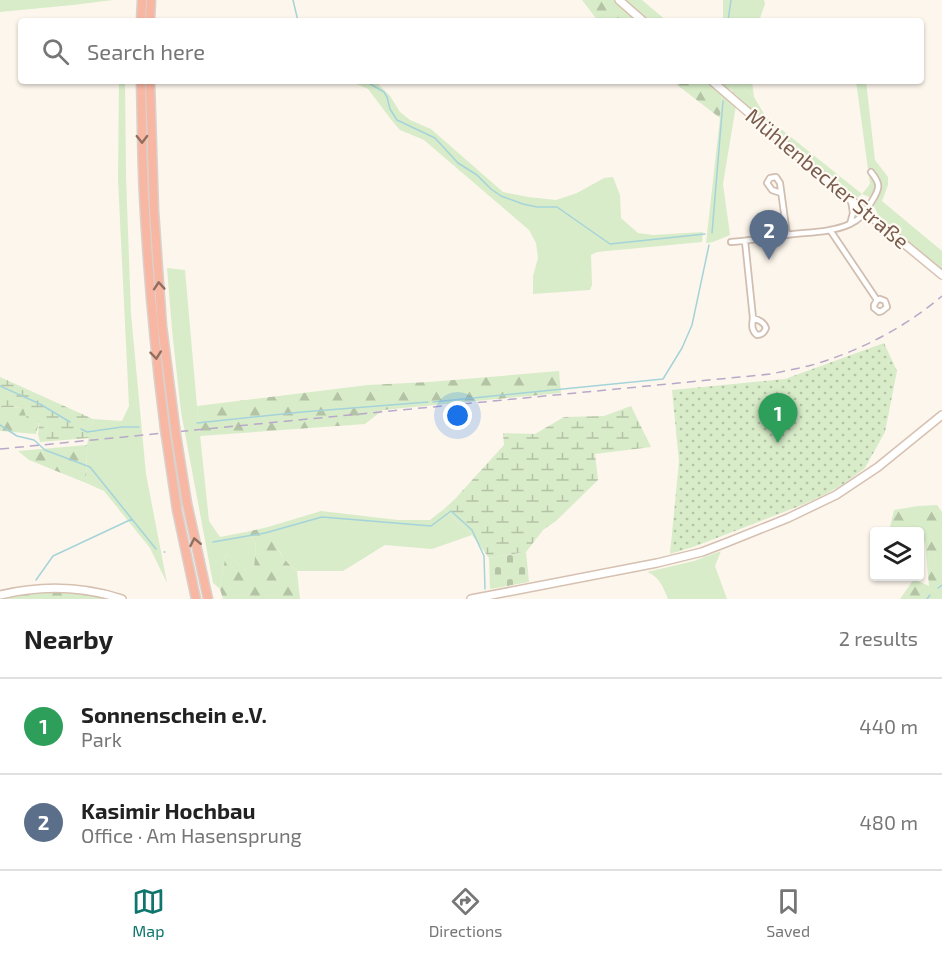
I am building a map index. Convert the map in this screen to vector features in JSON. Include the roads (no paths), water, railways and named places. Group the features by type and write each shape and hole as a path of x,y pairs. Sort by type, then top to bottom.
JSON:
{"highway":[{"path":"141,18 142,0"},
{"path":"150,18 151,0"},
{"path":"141,84 143,193 156,353 170,432 208,599"},
{"path":"150,84 154,211 170,432 177,510 196,599"}],"main road":[{"path":"619,0 640,18"},
{"name":"Mühlenbecker Straße","path":"716,84 942,275"},
{"path":"471,599 657,562 702,552 728,542 836,495 878,466 942,415"},
{"path":"0,595 37,588 64,588 123,599"}],"street":[{"path":"731,242 830,230 850,224 866,212 877,192 879,185 871,172"},
{"path":"781,193 787,235"},
{"path":"850,224 853,213 851,200"},
{"path":"830,230 877,300"},
{"path":"745,241 753,318"}],"waterway":[{"path":"293,0 297,18"},
{"path":"728,18 731,0"},
{"path":"370,84 384,92 397,120 435,138 458,163 477,175 501,196 537,207 557,207 610,244 705,234"},
{"path":"712,233 723,101"},
{"path":"433,402 663,379 682,348 692,325 709,245"},
{"path":"0,386 40,404 70,422"},
{"path":"197,423 428,402"},
{"path":"0,425 17,436 34,440 45,450 90,467 156,549"},
{"path":"81,429 87,432 139,427"},
{"path":"213,542 265,533 322,517 431,526 451,511 472,530 484,556 485,589"},
{"path":"36,580 53,556 132,519"},
{"path":"938,588 942,585"},
{"path":"927,599 930,595"}],"railway":[{"path":"0,449 771,374 819,363 856,349 901,326 942,296"}],"place":[{"name":"Kasimir Hochbau","path":"769,260"},
{"name":"Sonnenschein e.V.","path":"778,443"}]}
